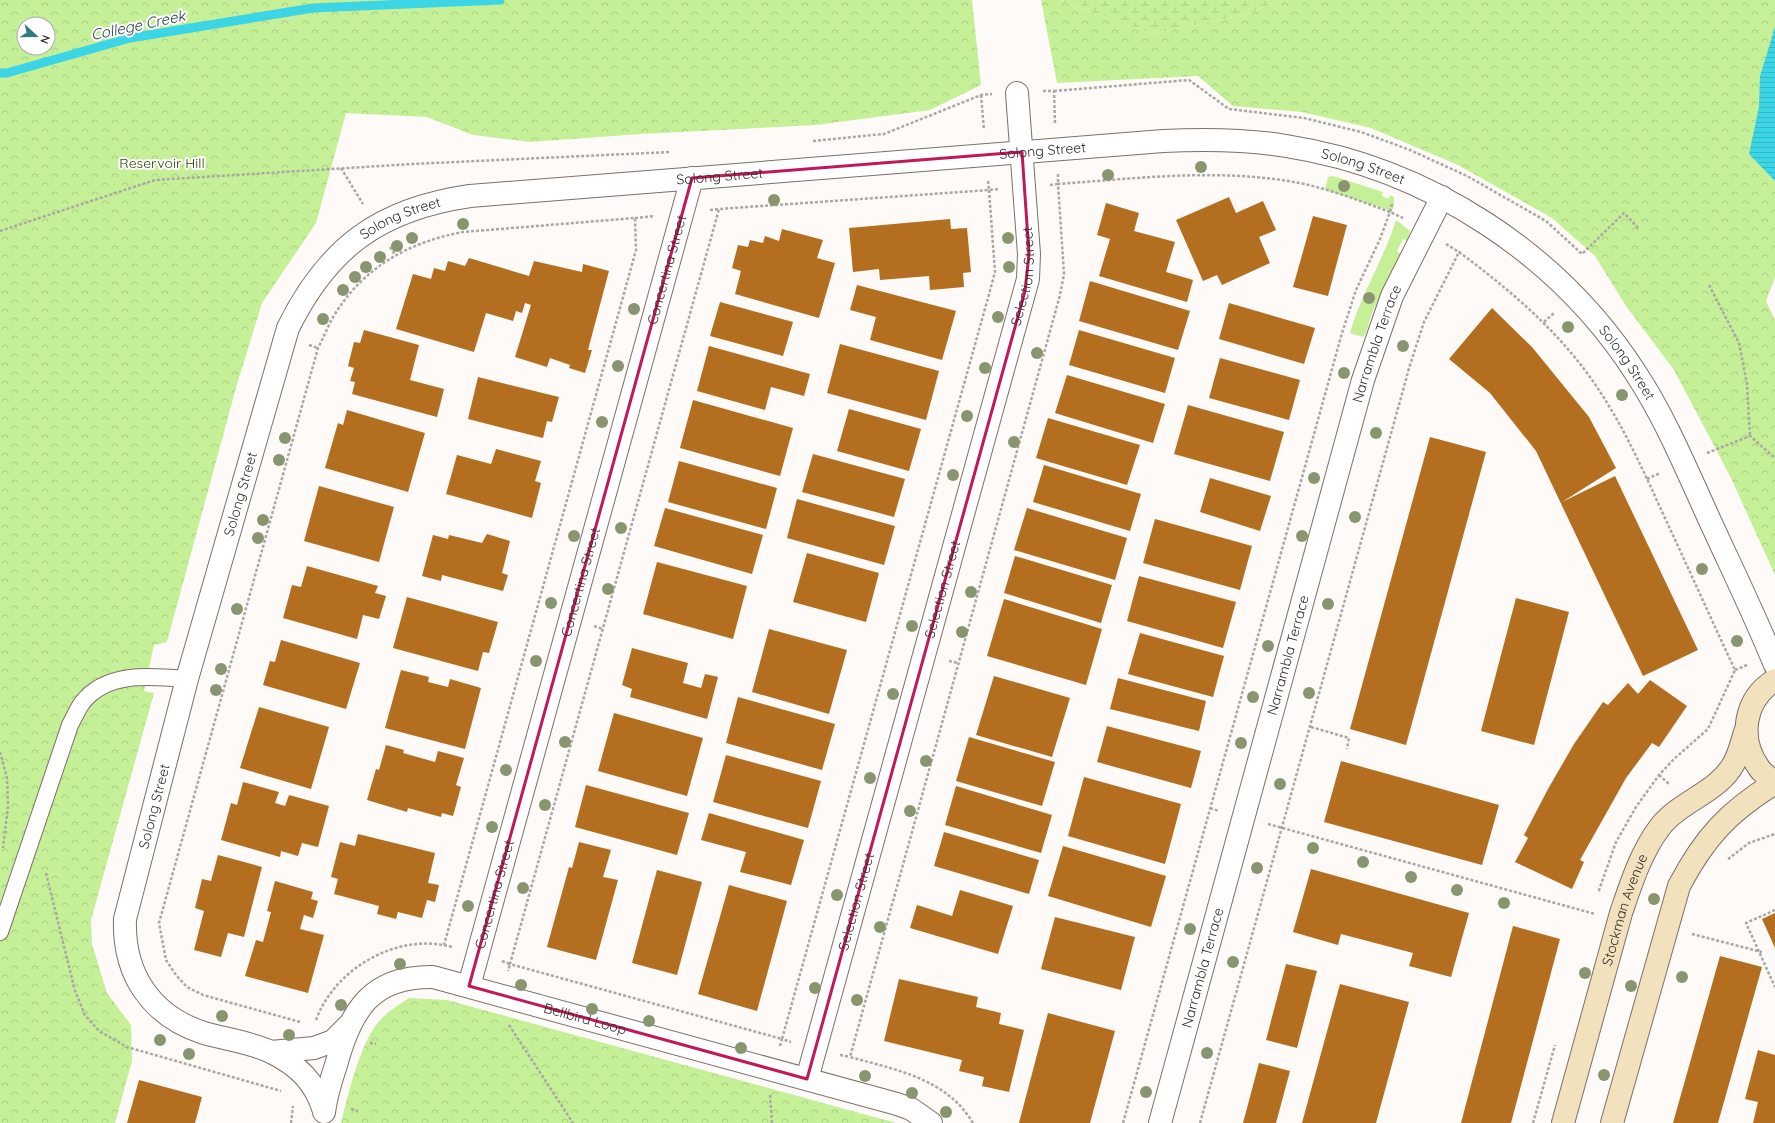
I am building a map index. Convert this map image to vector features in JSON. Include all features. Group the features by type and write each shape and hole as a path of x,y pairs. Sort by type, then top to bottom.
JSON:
{"street":[{"name":"Selection Street","path":"807,1079 1028,279 1029,254 1018,93"},
{"name":"Solong Street","path":"323,1117 319,1094 306,1076 271,1052 203,1033 185,1026 169,1017 155,1004 143,990 134,974 127,956 124,937 125,919 128,900 187,679 288,328 299,305 330,262 376,226 418,206 444,200 478,195 1163,141 1245,141 1300,148 1366,166 1404,180 1475,216 1536,261 1572,294 1615,343 1637,374 1663,420 1775,665"},
{"name":"Concertina Street","path":"469,986 692,178"},
{"name":"Narrambla Terrace","path":"1160,1123 1363,380 1392,296 1442,198"},
{"path":"1612,1123 1679,886 1690,865 1718,827 1738,808 1775,783 1760,769 1749,752 1746,732 1748,714 1754,699 1766,686 1775,680"},
{"name":"Stockman Avenue","path":"1563,1123 1619,921 1631,883 1644,854 1660,827 1678,809 1720,780 1734,764 1746,732"},
{"name":"Bellbird Loop","path":"323,1117 348,1026 365,1002 377,992 403,980 433,977 897,1104 911,1109 931,1123"},
{"name":"Solong Street","path":"271,1052 314,1048 333,1041 348,1026"}],"lane":[{"path":"0,932 70,725 82,703 99,688 119,679 146,676 187,679"}],"path":[{"path":"805,141 884,134 981,95"},
{"path":"0,231 155,180 412,164 671,152"},
{"path":"973,1123 953,1099 936,1087 916,1076 850,1057 1060,295 1064,274 1058,184 1190,175 1260,178 1309,186 1354,198 1390,212 1380,239 1356,290 1342,333 1123,1123"},
{"path":"989,190 995,272 992,287 782,1039 510,964 719,209 989,190"},
{"path":"1582,254 1624,213 1638,229"},
{"path":"307,1024 203,995 188,987 176,975 166,960 158,922 318,348 335,314 352,291 368,275 404,250 440,236 463,232 635,218 636,250 444,945 402,947 383,952 364,962 345,976 331,991 320,1008 314,1026"},
{"path":"1200,1123 1283,828 1410,365 1424,322 1458,252 1501,284 1544,322 1577,360 1608,402 1631,445 1735,670 1708,729 1674,759 1659,775 1636,807 1616,842 1596,899"},
{"path":"1709,285 1739,343 1747,384 1750,436 1775,458"},
{"path":"1706,454 1750,436"},
{"path":"1310,727 1349,738 1347,749"},
{"path":"0,752 7,778 8,806 2,848 6,851 43,864 75,991 85,1015 99,1030 127,1048 287,1092"},
{"path":"1210,808 1619,921"},
{"path":"1726,862 1749,843 1775,834"},
{"path":"1590,921 1594,906"},
{"path":"1775,910 1746,923 1775,987"},
{"path":"1689,940 1695,926"},
{"path":"1692,934 1760,952"},
{"path":"508,1024 573,1123"},
{"path":"1533,1123 1556,1041"},
{"path":"770,1092 772,1123"},
{"path":"291,1123 293,1102"}],"highlighted area":[{"path":"1022,152 1029,254 1025,291 807,1079 469,986 692,178"}],"green space":[{"name":"Reservoir Hill","path":"0,0 972,0 981,85 930,110 816,125 641,134 530,142 473,135 427,117 346,113 316,223 262,303 237,384 167,642 154,645 144,691 154,693 91,920 92,944 107,993 131,1025 132,1061 115,1123 0,1123"},
{"path":"1041,0 1059,0 1152,34 1248,14 1282,0 1775,0 1775,277 1766,301 1775,320 1775,575 1730,476 1674,370 1626,306 1595,256 1552,218 1458,165 1371,128 1302,112 1233,106 1198,76 1057,83"},
{"path":"1059,0 1282,0 1248,14 1152,34"},
{"path":"1333,176 1383,192 1382,196 1388,199 1390,195 1394,197 1392,211 1325,190 1328,177"},
{"path":"1396,220 1410,231 1407,241 1403,239 1397,251 1400,253 1372,313 1366,333 1363,337 1350,333 1360,304 1385,249"},
{"path":"409,998 447,1000 896,1123 341,1123 356,1068 374,1027 382,1018"}],"water":[{"path":"1775,27 1775,181 1749,154 1759,107 1760,76"}],"building":[{"path":"1229,197 1236,213 1263,201 1276,230 1259,237 1270,263 1222,285 1217,275 1203,281 1176,220"},
{"path":"1106,203 1139,213 1134,231 1175,242 1166,272 1193,280 1187,302 1099,276 1110,239 1097,235"},
{"path":"1313,216 1347,225 1328,296 1293,287"},
{"path":"950,219 951,229 967,228 971,272 963,273 964,287 930,290 929,276 880,280 879,269 853,272 849,228"},
{"path":"782,229 823,240 817,258 835,263 819,318 735,294 741,271 732,268 738,245 748,247 750,240 763,243 765,236 779,241"},
{"path":"469,258 529,276 534,261 582,272 583,264 609,271 588,350 592,350 585,373 569,368 570,365 550,358 547,367 515,357 531,305 525,303 522,313 516,311 513,321 486,313 474,352 396,329 413,274 431,279 434,268 445,271 448,261 465,266"},
{"path":"1090,281 1190,311 1178,350 1079,321"},
{"path":"857,285 956,311 942,360 870,340 876,317 850,310"},
{"path":"720,302 793,322 783,356 710,336"},
{"path":"1229,303 1315,328 1304,364 1219,339"},
{"path":"1492,308 1532,347 1589,417 1616,468 1562,502 1615,476 1698,650 1643,676 1536,451 1490,393 1449,359"},
{"path":"364,330 419,345 410,380 444,389 437,417 352,394 355,382 350,381 354,368 348,366 354,342 360,343"},
{"path":"1079,330 1175,358 1165,393 1069,365"},
{"path":"840,344 939,371 926,420 827,393"},
{"path":"709,346 810,374 804,396 771,387 765,410 697,391"},
{"path":"1220,358 1300,380 1289,420 1209,398"},
{"path":"1067,375 1165,404 1153,443 1055,413"},
{"path":"478,377 559,397 552,422 547,421 543,438 468,419"},
{"path":"693,400 793,428 780,476 680,448"},
{"path":"1188,405 1284,432 1270,481 1174,454"},
{"path":"849,409 921,429 909,471 837,451"},
{"path":"347,410 425,433 408,492 325,468 338,423 343,425"},
{"path":"1048,418 1140,445 1127,485 1036,458"},
{"path":"1430,437 1486,452 1406,745 1350,729"},
{"path":"496,449 541,461 535,481 541,483 532,518 446,494 457,455 491,464"},
{"path":"813,454 905,479 894,517 802,492"},
{"path":"679,461 777,488 766,529 668,502"},
{"path":"1044,465 1141,494 1130,531 1033,502"},
{"path":"1210,478 1271,496 1260,531 1200,512"},
{"path":"319,486 394,507 379,562 304,541"},
{"path":"797,499 895,526 884,565 787,538"},
{"path":"665,508 763,535 752,574 654,546"},
{"path":"1027,508 1127,538 1115,580 1014,550"},
{"path":"1155,519 1252,546 1240,590 1143,563"},
{"path":"487,534 510,541 502,573 508,575 503,591 442,575 441,581 422,576 433,535 448,539 449,535 482,543"},
{"path":"807,553 879,573 866,622 793,602"},
{"path":"1015,556 1112,585 1101,623 1004,593"},
{"path":"657,562 747,586 733,639 643,614"},
{"path":"307,566 378,586 375,593 386,596 379,619 363,615 357,639 283,618 292,585 301,587"},
{"path":"1139,576 1236,602 1223,648 1127,621"},
{"path":"407,597 498,622 489,653 483,652 478,671 393,648"},
{"path":"1516,598 1569,612 1534,745 1481,731"},
{"path":"1004,599 1102,629 1086,685 987,656"},
{"path":"769,629 847,650 829,714 752,692"},
{"path":"1140,633 1224,656 1213,697 1128,674"},
{"path":"281,640 360,663 346,709 263,685 270,661 275,662"},
{"path":"632,648 688,663 683,683 701,688 705,674 718,677 707,719 630,697 632,689 622,685"},
{"path":"401,670 429,677 428,682 448,687 450,679 481,688 465,749 385,728"},
{"path":"994,676 1070,698 1052,757 976,735"},
{"path":"1118,678 1206,701 1199,731 1110,709"},
{"path":"1650,680 1687,706 1659,747 1652,743 1626,778 1580,860 1584,862 1572,889 1515,862 1528,838 1524,835 1548,789 1574,744 1603,702 1608,705 1628,683 1638,694"},
{"path":"738,697 835,724 822,770 726,743"},
{"path":"259,707 329,727 311,789 240,768"},
{"path":"614,713 703,738 687,796 598,771"},
{"path":"1107,726 1201,751 1191,788 1097,762"},
{"path":"969,737 1055,762 1042,806 956,781"},
{"path":"386,745 404,750 403,753 435,762 438,751 464,758 456,785 461,787 453,816 442,813 441,817 408,808 407,812 367,800 376,769 379,770"},
{"path":"726,755 821,781 808,828 713,802"},
{"path":"1341,761 1499,805 1482,865 1324,822"},
{"path":"1084,777 1181,804 1165,864 1068,836"},
{"path":"243,782 279,792 275,803 285,806 289,795 329,806 318,847 302,843 298,856 281,851 280,857 221,840 231,803 237,805"},
{"path":"586,785 689,813 677,855 575,827"},
{"path":"956,786 1052,815 1041,853 945,825"},
{"path":"709,813 804,840 791,885 740,872 746,852 701,840"},
{"path":"944,832 1039,860 1029,894 934,866"},
{"path":"358,834 435,853 428,883 439,885 435,902 427,900 422,918 398,912 396,919 377,914 379,906 334,894 338,879 331,877 340,842 355,846"},
{"path":"579,842 611,850 603,877 618,880 596,960 547,947 569,867 572,868"},
{"path":"1063,846 1166,876 1151,927 1048,896"},
{"path":"218,855 262,867 244,937 228,933 221,957 194,950 204,911 195,908 202,879 211,881"},
{"path":"1311,869 1469,913 1451,977 1409,966 1413,953 1341,934 1338,945 1293,932"},
{"path":"657,870 702,882 677,975 632,963"},
{"path":"275,881 313,892 311,899 318,901 313,918 304,915 300,929 324,935 308,993 245,976 256,940 263,942 271,912 267,911"},
{"path":"729,885 787,901 757,1011 698,994"},
{"path":"960,890 1013,906 998,954 910,928 917,905 952,916"},
{"path":"1775,913 1775,948 1762,919"},
{"path":"1055,917 1135,937 1121,990 1041,969"},
{"path":"1513,926 1560,939 1511,1123 1461,1123"},
{"path":"1720,956 1762,967 1718,1123 1673,1123"},
{"path":"1286,964 1317,971 1297,1048 1266,1040"},
{"path":"899,979 978,997 976,1007 1001,1013 999,1024 1024,1030 1009,1092 982,1086 984,1077 959,1071 962,1060 884,1041"},
{"path":"1340,984 1409,1002 1376,1123 1302,1123"},
{"path":"1048,1013 1115,1031 1090,1123 1019,1123"},
{"path":"1758,1050 1775,1055 1775,1123 1753,1123 1758,1102 1745,1099"},
{"path":"1259,1063 1290,1071 1276,1123 1243,1123"},
{"path":"139,1080 202,1097 195,1123 127,1123"}],"waterway":[{"name":"College Creek","path":"0,73 7,73 130,38 313,8 500,0"}]}
